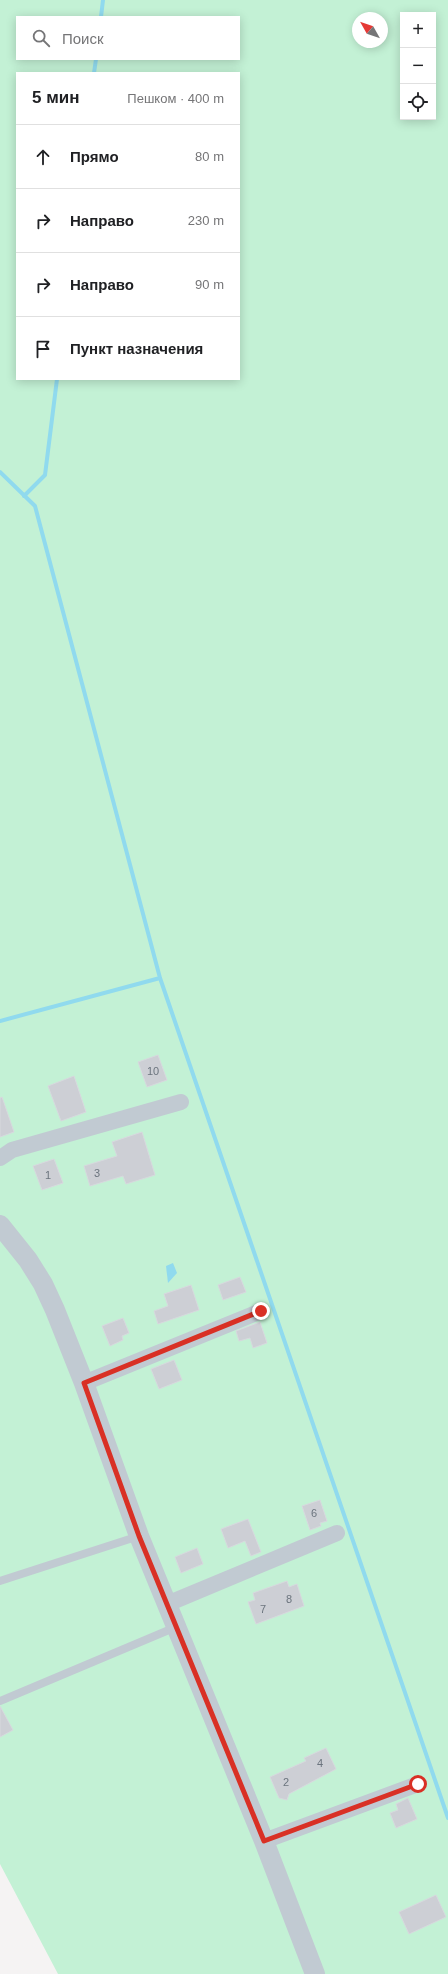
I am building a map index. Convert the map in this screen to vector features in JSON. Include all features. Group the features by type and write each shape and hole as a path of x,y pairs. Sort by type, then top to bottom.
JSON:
{"street":[{"path":"0,1158 12,1150 181,1102"},
{"path":"0,1225 28,1260 43,1284 84,1383 139,1536 264,1841 315,1974"},
{"path":"84,1383 261,1311"},
{"path":"167,1604 337,1533"},
{"path":"264,1841 418,1784"}],"lane":[{"path":"0,1581 139,1536"},
{"path":"0,1701 176,1627"}],"green space":[{"path":"0,0 448,0 448,1974 58,1974 0,1864"}],"water":[{"path":"173,1263 177,1273 168,1283 166,1266"}],"building":[{"path":"158,1055 167,1080 147,1087 138,1062"},
{"path":"74,1076 86,1112 61,1121 48,1086"},
{"path":"2,1097 14,1132 0,1137 0,1098"},
{"path":"142,1132 155,1175 126,1184 123,1176 90,1186 84,1166 117,1156 112,1142"},
{"path":"54,1159 63,1183 42,1190 33,1166"},
{"path":"240,1277 246,1292 223,1300 218,1285"},
{"path":"191,1285 199,1310 158,1324 154,1311 168,1306 164,1294"},
{"path":"123,1318 129,1333 122,1336 123,1340 110,1346 102,1326"},
{"path":"260,1322 267,1343 253,1348 250,1338 239,1341 236,1331"},
{"path":"174,1360 182,1380 159,1389 151,1369"},
{"path":"320,1500 327,1521 320,1523 321,1526 310,1530 302,1506"},
{"path":"248,1519 261,1552 251,1556 245,1541 228,1548 221,1529"},
{"path":"197,1548 203,1564 181,1573 175,1557"},
{"path":"287,1581 289,1587 297,1584 304,1606 256,1624 248,1602 255,1600 253,1593"},
{"path":"0,1706 13,1730 0,1737"},
{"path":"326,1748 336,1769 289,1794 287,1800 279,1798 270,1777 306,1761 304,1758"},
{"path":"408,1798 417,1819 396,1828 390,1813 398,1810 396,1804"},
{"path":"436,1895 446,1917 409,1934 399,1912"}],"waterway":[{"path":"101,16 103,0"},
{"path":"94,72 96,60"},
{"path":"24,496 45,475 57,380"},
{"path":"0,472 35,506 160,978 448,1818"},
{"path":"0,1021 160,978"}],"route":[{"path":"261,1311 84,1383 139,1536 264,1841 418,1784"}]}
